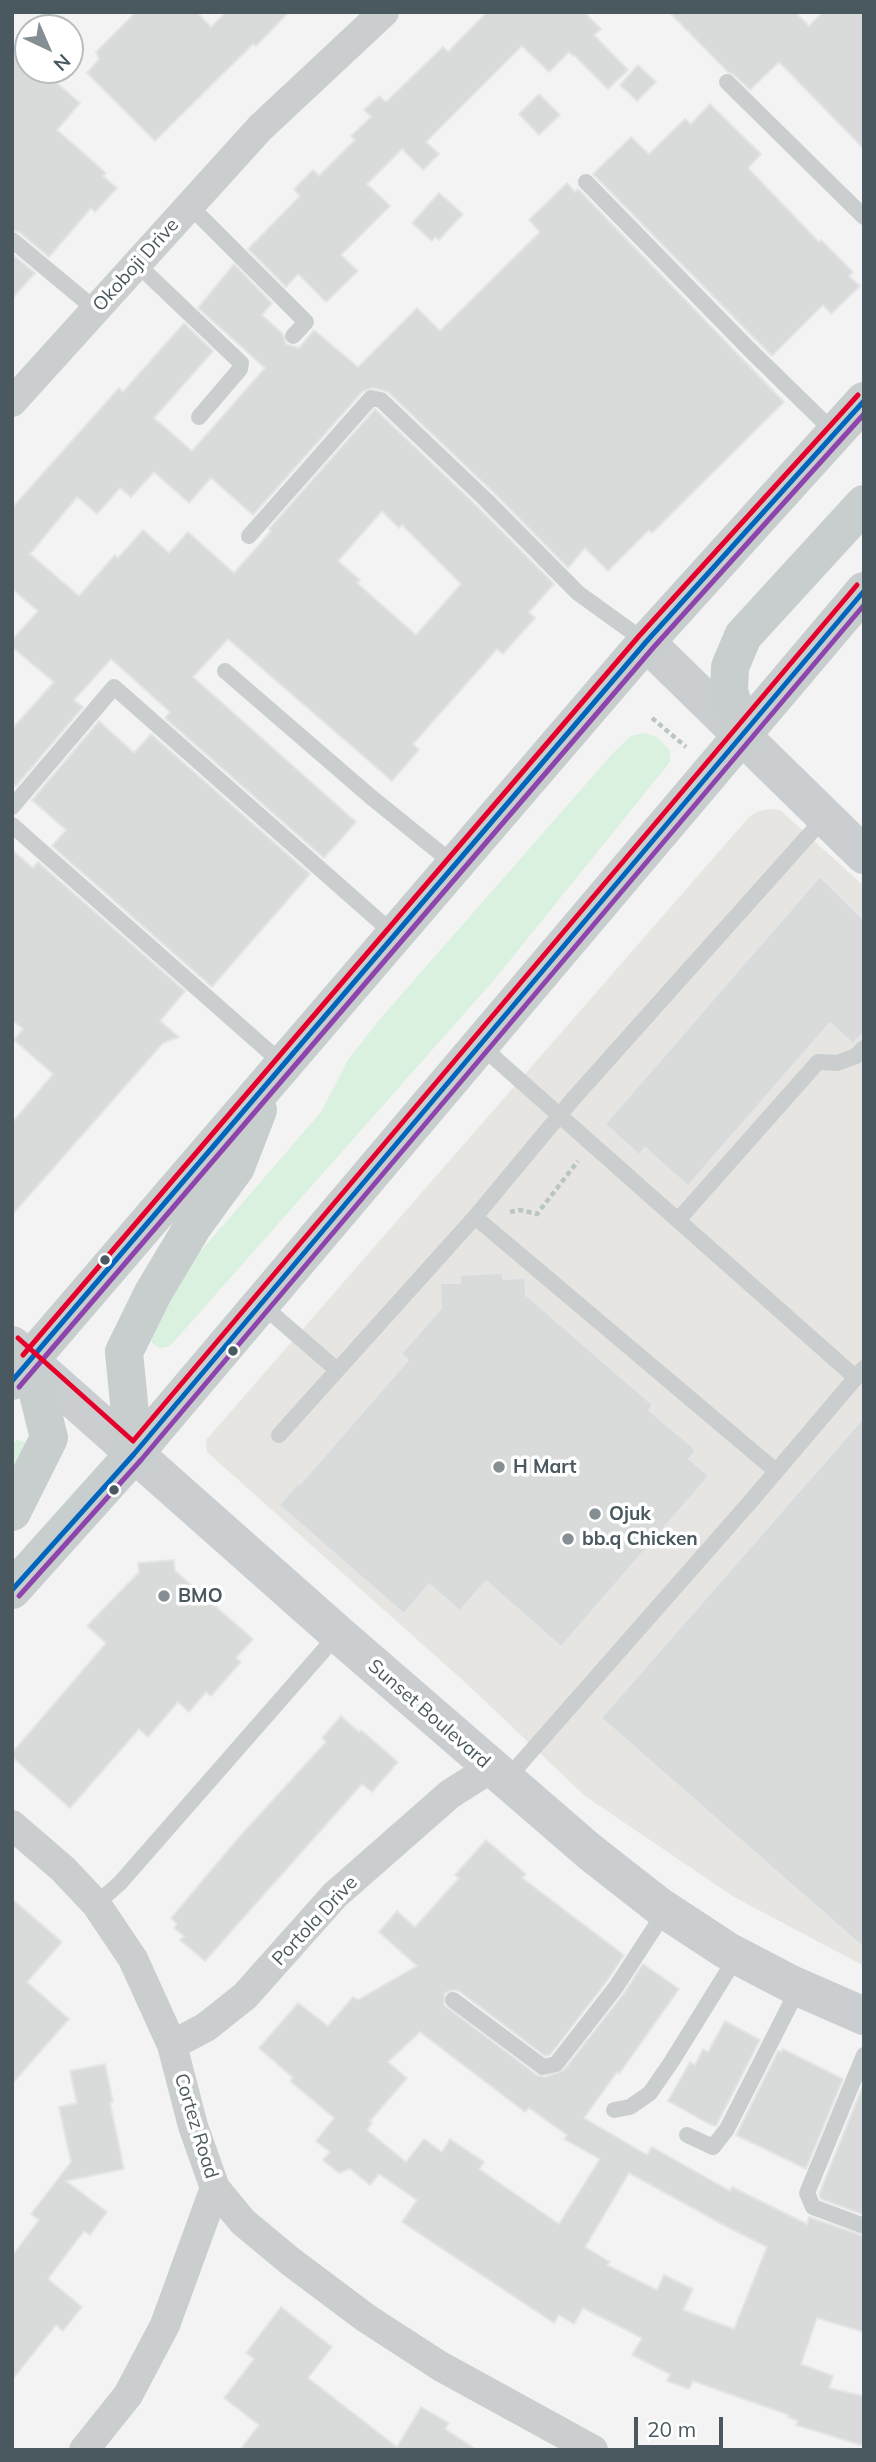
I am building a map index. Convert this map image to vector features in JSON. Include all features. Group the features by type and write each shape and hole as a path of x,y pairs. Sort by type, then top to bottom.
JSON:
{"main road":[{"path":"12,1511 49,1438 18,1362 276,1074 646,642 864,401"},
{"path":"742,733 729,691 730,667 743,636 864,504"},
{"path":"12,1590 134,1454 864,591"},
{"path":"646,642 864,855"},
{"path":"134,1454 124,1352 153,1293 192,1226 236,1167 276,1074"},
{"name":"Sunset Boulevard","path":"18,1362 134,1454 590,1852 666,1910 737,1956 864,2016"}],"street":[{"name":"Okoboji Drive","path":"12,402 260,128 384,12"},
{"name":"Portola Drive","path":"172,2045 206,2027 245,1996 345,1885 450,1794 498,1774"},
{"name":"Cortez Road","path":"12,1825 63,1869 96,1904 133,1959 172,2045 193,2126 215,2188 243,2222 366,2318 440,2366 593,2450"},
{"path":"84,2450 128,2395 165,2325 215,2188"}],"lane":[{"path":"727,82 864,217"},
{"path":"586,182 835,433"},
{"path":"190,206 306,322 293,336"},
{"path":"12,240 96,310"},
{"path":"137,264 241,363 240,369 199,417"},
{"path":"249,536 371,398 381,400 578,593 646,642"},
{"path":"225,671 455,865"},
{"path":"12,807 114,687 395,935"},
{"path":"279,1436 475,1217 560,1115 825,817"},
{"path":"12,825 276,1074"},
{"path":"480,1044 678,1220 860,1373 776,1471 498,1774"},
{"path":"678,1220 818,1062 837,1063 856,1056 864,1048"},
{"path":"475,1217 776,1471"},
{"path":"261,1304 337,1370"},
{"path":"96,1904 120,1884 338,1634"},
{"path":"453,2000 543,2067 556,2064 616,1987 666,1910"},
{"path":"614,2110 630,2107 650,2093 737,1956"},
{"path":"687,2135 713,2147 727,2129 799,1987"},
{"path":"864,2055 807,2193 813,2207 864,2226"}],"path":[{"path":"652,718 686,747"},
{"path":"510,1212 520,1210 537,1214 579,1161"}],"shaded area":[{"path":"771,809 780,810 864,886 864,1966 734,1897 585,1796 468,1685 207,1452 206,1440 750,816"}],"green space":[{"path":"645,733 657,737 665,745 670,751 670,762 494,980 170,1346 160,1348 152,1343 150,1332 174,1282 321,1112 348,1060 380,1019 614,752 631,736"},
{"path":"17,1440 25,1442 30,1453 12,1487 12,1444"}],"building":[{"path":"136,12 197,12 211,27 226,12 289,12 155,141 87,73 99,59 96,52"},
{"path":"487,12 584,12 601,29 594,35 628,70 608,89 569,52 549,72 522,46 426,142 439,154 423,170 402,149 367,184 390,206 341,255 358,271 326,302 298,274 286,287 248,249 300,196 294,189 313,170 319,176 355,140 351,136 371,117 364,110 379,96 386,102 443,47 448,52"},
{"path":"669,12 795,12 809,26 823,12 864,12 864,149 779,62 750,90 728,72"},
{"path":"12,44 14,84 58,84 80,103 57,130 106,173 103,176 117,188 95,212 91,208 49,257 19,232 12,230"},
{"path":"638,65 656,82 637,101 620,85"},
{"path":"539,94 560,115 539,135 519,114"},
{"path":"710,104 761,154 748,168 819,242 821,240 853,272 849,276 860,286 831,314 823,305 772,356 593,174 631,137 649,154 685,119 691,124"},
{"path":"567,183 575,192 578,189 784,402 652,533 649,530 608,571 585,548 568,568 388,392 373,388 363,391 253,515 211,478 189,503 154,472 131,497 120,488 97,514 77,497 30,554 79,596 115,555 118,558 143,530 169,553 188,532 234,573 271,531 269,529 375,409 554,584 529,612 535,618 503,654 497,649 413,744 419,750 392,781 228,639 193,677 356,822 324,858 165,718 170,712 111,659 74,700 83,707 16,786 12,783 12,729 54,682 12,647 12,640 38,611 12,589 12,508 119,388 123,392 184,323 213,351 154,418 192,451 265,368 198,308 234,264 272,303 262,315 283,334 286,344 299,348 314,330 358,367 417,308 440,331 540,232 529,220","holes":["382,511 399,528 402,525 461,584 416,635 357,583 360,580 338,561"]},
{"path":"439,193 463,214 439,240 435,237 432,241 412,223"},
{"path":"12,254 35,273 12,299"},
{"path":"99,721 134,753 151,734 310,874 212,987 52,846 66,830 32,800"},
{"path":"12,850 33,868 38,862 185,991 160,1021 179,1037 163,1043 12,1215 12,1123 53,1074 14,1040 23,1029 12,1020"},
{"path":"820,876 864,920 864,1032 853,1044 830,1023 688,1186 645,1148 639,1155 605,1124"},
{"path":"503,1273 503,1279 525,1278 526,1295 653,1405 649,1410 696,1450 689,1459 709,1476 561,1647 486,1581 460,1611 429,1584 404,1614 279,1505 408,1360 401,1354 441,1308 440,1283 460,1283 460,1275"},
{"path":"864,1417 864,1948 601,1718"},
{"path":"174,1560 175,1571 253,1639 236,1658 241,1662 211,1696 206,1692 189,1712 178,1702 148,1737 139,1729 70,1808 12,1757 12,1753 106,1643 87,1626 139,1572 138,1563"},
{"path":"341,1716 398,1762 372,1792 362,1784 205,1961 180,1940 184,1936 174,1928 177,1924 171,1918 241,1835 326,1742 322,1738"},
{"path":"486,1840 526,1874 522,1878 624,1955 550,2055 545,2056 459,1991 445,1993 444,2005 537,2075 545,2077 564,2070 643,1964 679,1989 584,2118 647,2155 652,2147 730,2191 732,2187 807,2224 809,2217 864,2236 864,2332 817,2318 801,2364 833,2376 829,2388 864,2396 864,2446 796,2425 798,2421 788,2417 789,2415 693,2381 689,2389 667,2381 670,2374 632,2355 642,2338 583,2308 574,2324 559,2315 554,2323 402,2222 417,2200 379,2174 370,2185 350,2169 339,2173 323,2160 330,2152 316,2141 334,2118 290,2081 293,2078 259,2048 298,2003 328,2026 353,1997 358,2000 417,1966 379,1932 397,1911 415,1927 459,1878 455,1875","holes":["420,2032 525,2112 529,2108 567,2135 564,2139 600,2159 559,2224 479,2169 484,2162 450,2139 442,2152 424,2139 406,2162 367,2130 372,2123 370,2121 407,2078 388,2062","629,2173 767,2247 734,2329 683,2310 693,2289 664,2275 657,2290 607,2265 610,2262 585,2247"]},
{"path":"12,1899 62,1942 27,1982 69,2019 12,2084"},
{"path":"725,2021 760,2040 716,2126 668,2101 690,2062 695,2065 703,2049 708,2052"},
{"path":"783,2049 843,2079 806,2169 736,2135 778,2051"},
{"path":"105,2064 124,2169 66,2181 107,2212 90,2235 84,2231 48,2279 82,2307 63,2331 56,2325 12,2380 12,2256 39,2220 31,2214 71,2162 59,2107 77,2103 70,2071"},
{"path":"862,2088 864,2215 821,2199 819,2194"},
{"path":"281,2307 332,2347 308,2378 397,2447 421,2407 449,2423 445,2429 477,2450 240,2450 259,2425 224,2398 254,2359 246,2353"}],"transit line":[{"path":"23,1355 639,636 858,395"},
{"path":"12,1381 646,642 864,401"},
{"path":"19,1387 653,648 864,414"},
{"path":"18,1338 133,1441 857,585"},
{"path":"12,1590 134,1454 864,591"},
{"path":"19,1596 141,1460 864,605"}],"place":[{"name":"H Mart","path":"499,1467"},
{"name":"Ojuk","path":"595,1514"},
{"name":"bb.q Chicken","path":"568,1539"},
{"name":"BMO","path":"164,1596"}]}
